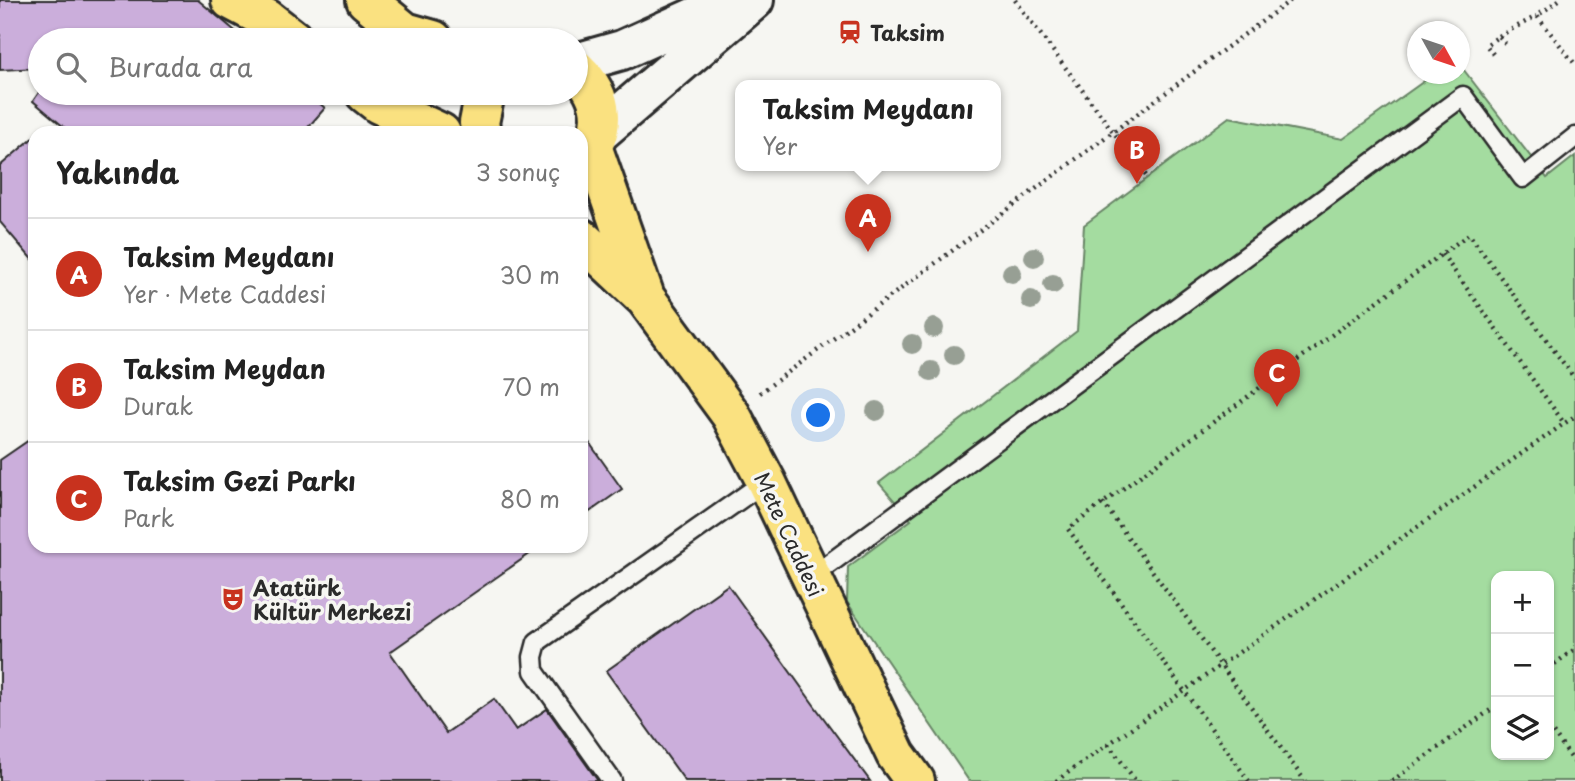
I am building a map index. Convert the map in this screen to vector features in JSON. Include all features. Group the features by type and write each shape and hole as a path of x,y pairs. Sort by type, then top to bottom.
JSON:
{"main road":[{"path":"231,0 279,28"},
{"path":"366,0 400,28"},
{"path":"588,62 622,50 733,0"},
{"path":"591,148 754,0"},
{"path":"588,82 596,93 601,112 591,148 646,299"},
{"path":"381,105 426,126"},
{"path":"480,126 483,105"},
{"path":"588,245 646,299"},
{"name":"Mete Caddesi","path":"646,299 731,415 766,481 896,755 915,781"}],"lane":[{"path":"810,578 1463,96 1524,178 1575,137"},
{"path":"612,781 534,671 537,642 766,481"}],"path":[{"path":"1015,0 1147,177"},
{"path":"731,415 1291,0"},
{"path":"1493,54 1486,45 1559,0"},
{"path":"1537,16 1575,64"},
{"path":"1499,36 1506,44"},
{"path":"1249,781 1068,529 1469,234 1575,379"},
{"path":"1441,254 1564,424"},
{"path":"1056,781 1575,416"},
{"path":"1103,503 1305,781"},
{"path":"1554,664 1575,649"},
{"path":"1392,781 1491,710"},
{"path":"1554,734 1575,763"},
{"path":"1108,744 1136,781"}],"green space":[{"path":"1470,78 1547,178 1575,156 1575,781 969,781 847,602 848,567 911,520 879,483 1077,331 1084,225 1229,117 1343,139 1420,84 1470,84"}],"building":[{"path":"0,0 198,0 232,28 28,28 28,69 0,70"},
{"path":"38,105 322,105 325,108 309,126 63,126"},
{"path":"28,142 28,255 0,222 0,166"},
{"name":"Atatürk Kültür Merkezi","path":"28,441 28,553 531,553 390,652 446,733 494,699 516,730 547,709 598,781 0,781 0,460"},
{"path":"588,441 622,489 588,513"},
{"path":"728,585 870,781 685,781 606,671"}],"place":[{"name":"Taksim","path":"850,32"},
{"name":"Taksim Meydan","path":"1137,184"},
{"name":"Taksim Meydanı","path":"868,252"},
{"name":"Taksim Gezi Parkı","path":"1277,407"},
{"name":"Atatürk Kültür Merkezi","path":"233,599"}]}
